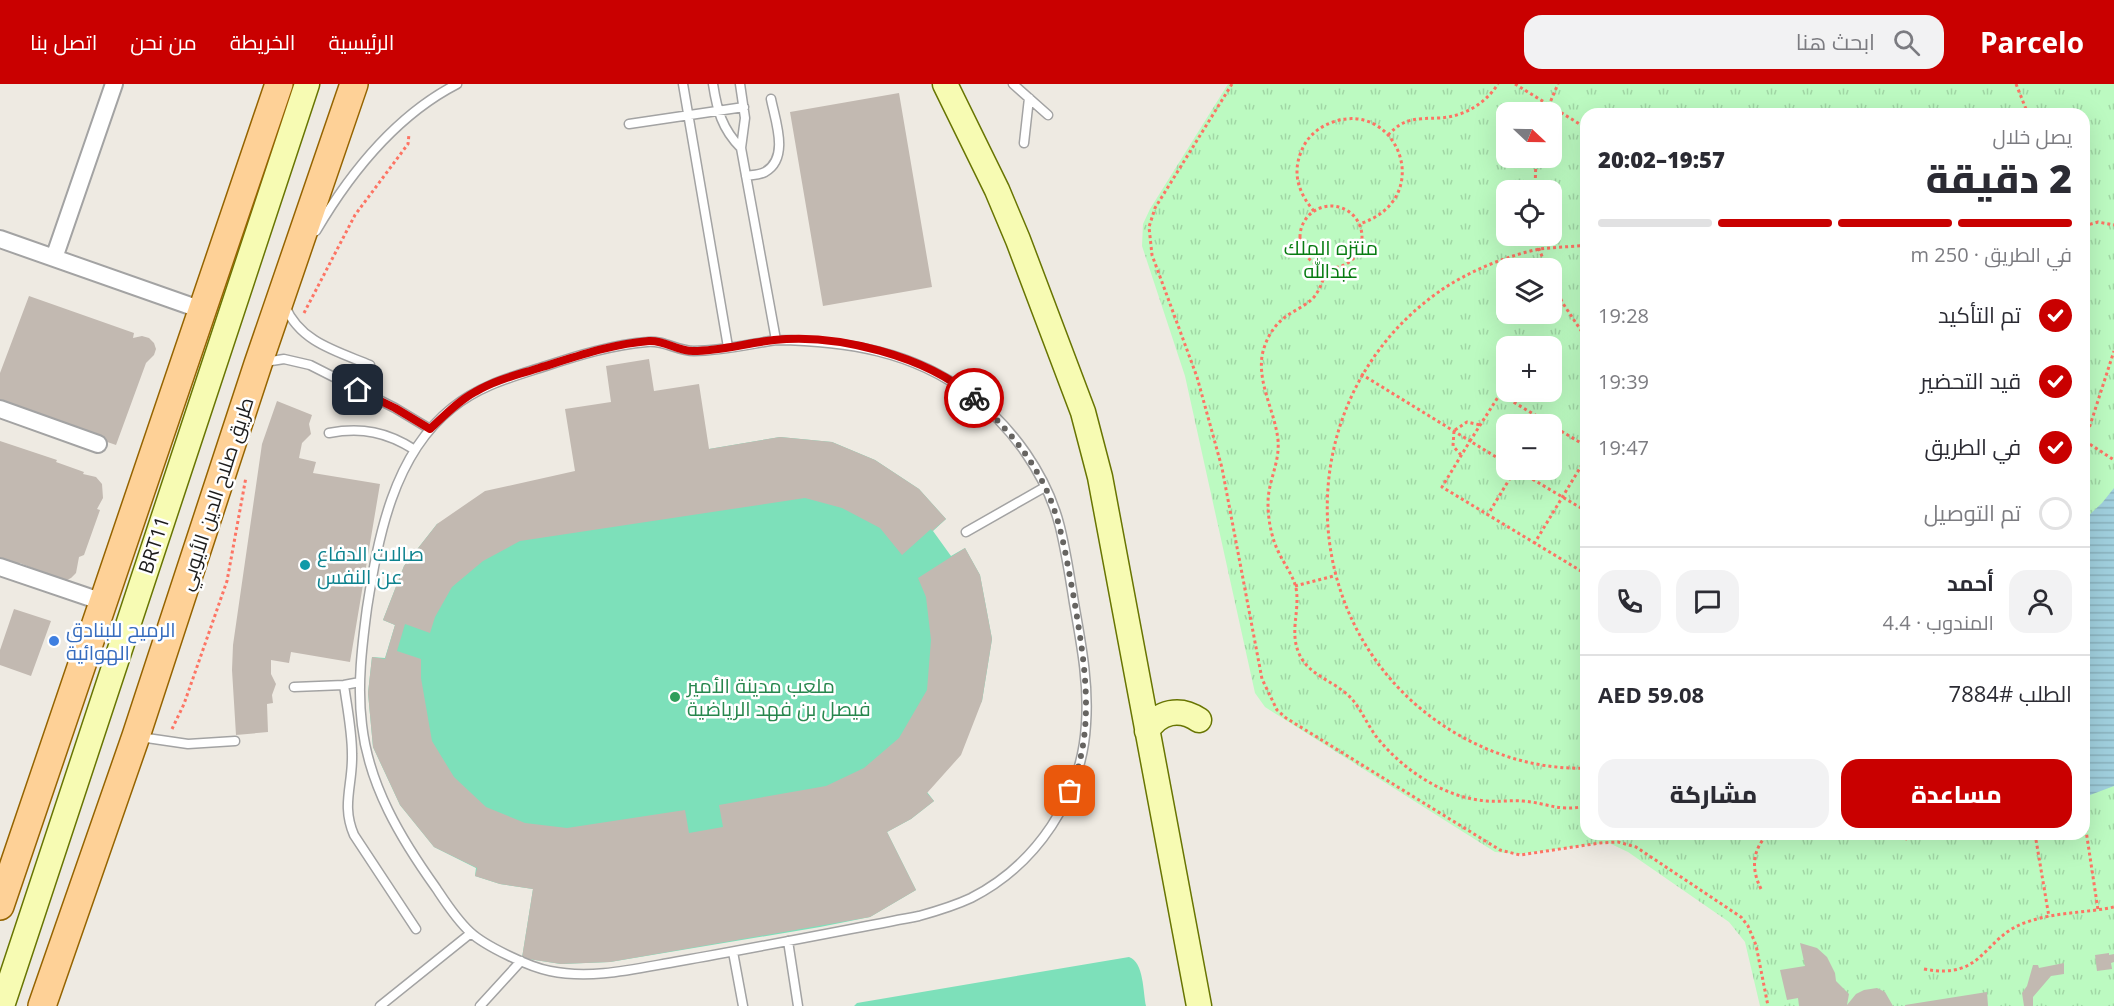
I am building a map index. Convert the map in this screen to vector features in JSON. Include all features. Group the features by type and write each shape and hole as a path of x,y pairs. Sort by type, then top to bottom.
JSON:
{"main road":[{"path":"1,898 279,84"},
{"name":"BRT11","path":"2,1006 307,84"},
{"name":"طريق صلاح الدين الأيوبي","path":"42,1006 136,736 258,364 354,84"},
{"path":"945,84 1008,215 1090,433 1198,1006"},
{"path":"1147,731 1152,723 1166,713 1184,712 1199,720"}],"street":[{"path":"54,258 114,84"},
{"path":"0,239 202,310"},
{"path":"0,409 98,444"},
{"path":"0,567 103,602"}],"lane":[{"path":"370,365 311,340 290,317 284,288 343,188 367,158 423,105 457,84"},
{"path":"683,84 728,347"},
{"path":"713,84 718,111 727,131 741,148"},
{"path":"740,84 745,128 741,148 776,340"},
{"path":"1013,84 1048,115"},
{"path":"1024,143 1029,98"},
{"path":"746,176 763,173 769,169 777,157 779,143 771,99"},
{"path":"629,124 744,107"},
{"path":"776,340 820,341 860,346 898,356 935,372 969,394 999,420 1025,452 1045,487 1060,525 1084,667 1087,698 1083,752 1065,804 1035,849 994,885 970,898 919,916 733,952 602,974 565,974 547,971 521,961 471,933 428,877 386,808 371,768 362,727 360,682 364,629 374,566 387,514 402,474 415,450 430,429 450,409 474,392 499,380 610,347 657,341 691,351 728,347 776,340"},
{"path":"258,364 271,360 293,360 310,365 395,408 430,429"},
{"path":"329,433 347,429 383,433 415,450"},
{"path":"966,532 1045,487"},
{"path":"294,687 360,682"},
{"path":"344,685 352,751 352,773 347,797 348,823 354,836 416,929"},
{"path":"136,736 188,744 235,741"},
{"path":"380,1006 471,933"},
{"path":"788,941 798,1006"},
{"path":"733,952 743,1006"},
{"path":"480,1006 521,961"}],"path":[{"path":"1232,84 1155,208 1149,236 1152,255 1197,377 1222,468 1262,679 1277,711 1500,850 1520,855 1600,843 1618,842 1636,847 1741,917 1753,935 1768,1006"},
{"path":"1389,135 1396,127 1416,118 1440,118 1466,112 1487,97 1498,84"},
{"path":"1515,84 1543,102"},
{"path":"1549,102 1558,84"},
{"path":"2016,84 2026,108"},
{"path":"1562,113 1580,124"},
{"path":"1314,211 1301,193 1297,170 1302,148 1316,131 1326,124 1348,118 1370,122 1389,135 1403,166 1400,188 1389,208 1380,215 1359,224"},
{"path":"297,327 355,215 408,144 409,132 401,124"},
{"path":"1336,206 1349,212 1359,224 1362,240 1355,256 1342,266 1326,268 1311,261 1302,248 1300,231 1303,224 1314,211 1321,208 1336,206"},
{"path":"2090,224 2098,222 2114,225"},
{"path":"1539,246 1543,258"},
{"path":"1580,246 1539,249 1488,265 1440,291 1399,326 1361,375 1342,417 1329,469 1326,523 1335,576 1354,626 1383,672 1421,710 1466,740 1515,760 1568,769 1580,768"},
{"path":"1326,268 1324,279 1314,297 1281,321 1274,329 1264,349 1262,360 1263,382 1278,438 1277,463 1269,487 1269,519 1278,552 1295,586 1298,605 1294,630 1299,653 1311,670 1335,684 1351,698 1377,738 1404,766 1433,784 1464,796 1486,801 1531,802 1560,808 1580,806"},
{"path":"1562,302 1580,329"},
{"path":"2090,424 2114,351"},
{"path":"1361,375 1496,457"},
{"path":"1530,414 1500,394 1442,487 1580,571"},
{"path":"1454,430 1467,422 1480,425"},
{"path":"1454,430 1454,446 1462,456"},
{"path":"1562,432 1580,442"},
{"path":"2090,446 2114,460"},
{"path":"1534,544 1580,468"},
{"path":"164,742 180,714 227,581 248,470"},
{"path":"1487,516 1510,480"},
{"path":"1533,480 1580,508"},
{"path":"1295,586 1335,576"},
{"path":"1761,889 1754,871 1754,860 1756,850 1764,840"},
{"path":"2036,840 2049,917"},
{"path":"2087,840 2098,910"},
{"path":"1924,969 1946,971 1969,965 1979,960 2016,926 2049,917 2114,907"}],"green space":[{"name":"منتزه الملك عبدالله","path":"1228,84 2114,84 2114,1006 1760,1006 1745,942 1729,922 1628,852 1609,843 1519,854 1495,852 1265,707 1255,693 1185,376 1142,246 1143,224 1150,209"},
{"name":"ملعب مدينة الأمير فيصل بن فهد الرياضية","path":"780,437 832,442 875,460 919,489 946,519 933,531 951,556 965,548 980,575 992,639 982,701 927,792 934,801 911,819 887,832 916,890 870,917 820,927 610,962 561,964 522,958 533,889 500,884 475,876 476,868 434,847 400,805 373,747 368,693 372,657 385,658 395,625 383,620 404,566 437,524 709,449"},
{"path":"1129,957 1138,965 1146,1006 854,1006 857,1003"}],"water":[{"path":"2114,488 2114,786 2090,795 2090,514"}],"building":[{"path":"899,93 932,287 823,306 790,112"},
{"path":"29,296 134,333 133,338 142,336 149,338 154,343 156,349 154,355 146,363 116,445 0,405 0,373"},
{"path":"649,359 654,391 699,384 709,449 780,437 832,442 875,460 919,489 946,519 902,555 880,528 842,508 805,498 520,541 483,561 452,587 435,617 430,633 405,624 397,651 421,659 421,678 432,741 454,777 486,807 525,823 567,828 685,810 689,833 723,827 719,805 826,786 864,768 899,738 927,690 931,640 926,597 918,578 965,548 980,575 992,639 982,701 961,755 927,793 934,801 911,819 887,832 916,890 870,917 610,962 561,964 522,958 533,889 500,884 475,876 477,868 434,847 400,805 373,747 368,693 372,657 385,659 395,625 383,620 404,566 437,524 485,491 575,471 565,409 611,402 606,366"},
{"name":"صالات الدفاع عن النفس","path":"277,401 312,415 309,424 311,434 302,443 299,458 316,462 313,473 380,484 350,662 291,652 289,663 271,660 271,674 276,684 272,695 273,703 267,704 268,732 236,735 232,670 233,645 262,444"},
{"path":"0,441 57,460 56,462 84,472 83,474 96,477 102,484 103,498 97,509 100,510 84,555 79,557 76,573 65,581 50,578 47,574 20,563 17,569 0,563"},
{"path":"14,609 51,621 31,676 0,665 0,650"},
{"path":"1800,943 1817,948 1827,957 1835,973 1836,981 1849,994 1847,1005 1856,994 1877,988 1885,992 1893,1006 1799,1006 1798,998 1787,1000 1780,970 1805,966"},
{"path":"2109,953 2109,955 2114,954 2112,969 2097,971 2095,955"},
{"path":"2064,963 2064,974 2051,976 2033,997 2033,1006 2024,1006 2022,993 2027,986 2033,965 2038,965 2039,968"},
{"path":"1987,992 1988,1006 1905,1006 1905,1005"}],"way so far":[{"path":"974,398 999,420 1025,452 1045,487 1060,525 1068,564 1087,698 1083,752 1070,791"}],"place":[{"name":"صالات الدفاع عن النفس","path":"305,565"},
{"name":"الرميح للبنادق الهوائية","path":"54,641"},
{"name":"ملعب مدينة الأمير فيصل بن فهد الرياضية","path":"675,697"}],"route":[{"path":"358,390 430,429 450,409 474,392 499,380 610,347 657,341 691,351 776,340 820,341 860,346 898,356 935,372 974,398"}]}
